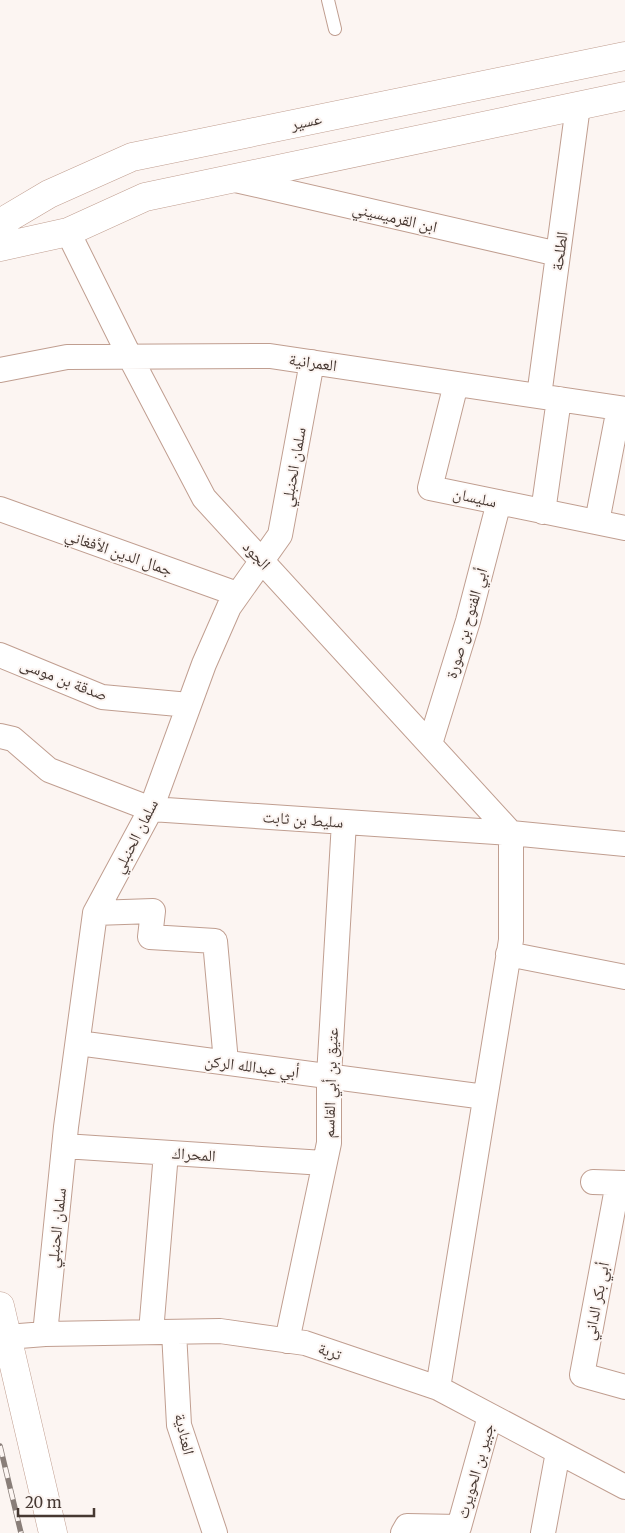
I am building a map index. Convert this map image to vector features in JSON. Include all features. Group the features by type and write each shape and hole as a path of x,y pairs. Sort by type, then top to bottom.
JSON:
{"main road":[{"name":"عسير","path":"0,223 49,194 132,157 625,56"},
{"path":"0,247 68,232 145,197 625,96"},
{"path":"0,1306 53,1533"}],"street":[{"name":"الطلحة","path":"543,512 558,254 578,106"},
{"name":"ابن القرميسيني","path":"231,179 558,254"},
{"name":"الجود","path":"68,232 130,357 204,498 512,833"},
{"name":"العمرانية","path":"0,370 67,357 270,356 622,409"},
{"name":"سلمان الحنبلي","path":"45,1334 64,1146 95,913 151,809 204,664 228,607 280,535 312,362"},
{"name":"سليسان","path":"456,384 430,488 625,528"},
{"path":"597,522 622,409"},
{"name":"أبي الفتوح بن صورة","path":"430,744 468,621 499,502"},
{"name":"جمال الدين الأفغاني","path":"0,509 237,594"},
{"name":"صدقة بن موسى","path":"0,655 102,697 189,704"},
{"name":"سليط بن ثابت","path":"0,736 13,739 48,770 151,809 512,833 625,844"},
{"name":"عتيق بن أبي القاسم","path":"287,1341 329,1143 329,1076 344,822"},
{"path":"438,1388 511,940 512,833"},
{"path":"95,913 153,911 150,937 215,941 226,1062"},
{"path":"508,954 625,976"},
{"name":"أبي عبدالله الركن","path":"78,1043 485,1097"},
{"name":"المحراك","path":"64,1146 324,1163"},
{"path":"151,1332 166,1152"},
{"path":"593,1182 622,1183"},
{"name":"أبي بكر الداني","path":"622,1183 582,1375 625,1386"},
{"name":"تربة","path":"7,1337 45,1334 220,1331 305,1343 438,1388 625,1488"},
{"name":"العنادية","path":"174,1332 179,1425 215,1533"},
{"name":"جبير بن الحويرث","path":"403,1533 407,1526 458,1528 490,1416"},
{"path":"543,1533 558,1452"}],"lane":[{"path":"328,0 335,29"}],"railway":[{"path":"0,1446 21,1533"}]}
